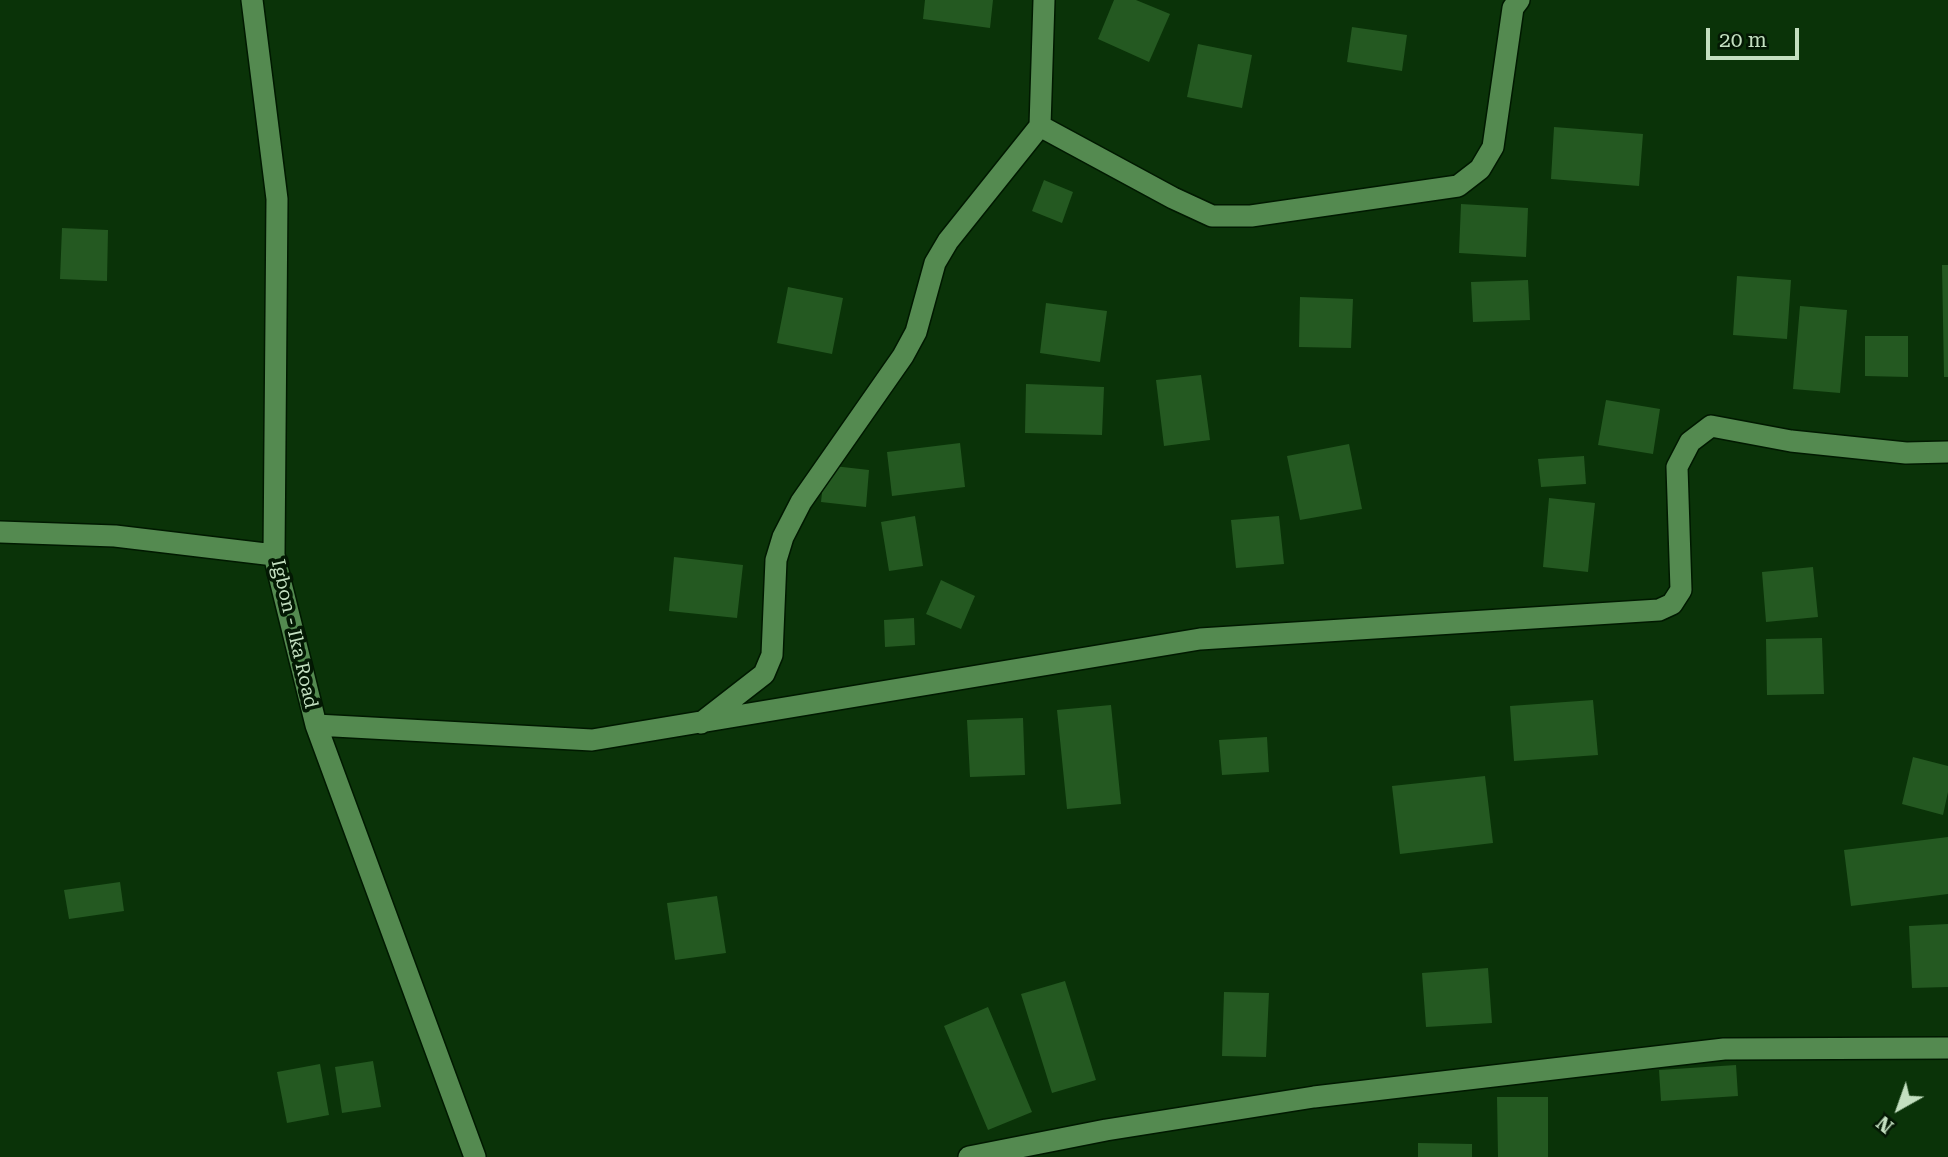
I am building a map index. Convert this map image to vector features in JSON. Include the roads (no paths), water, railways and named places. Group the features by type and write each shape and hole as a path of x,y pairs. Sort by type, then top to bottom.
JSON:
{"street":[{"name":"Igbon - Ika Road","path":"252,0 277,199 274,555 316,725 475,1157"},
{"path":"699,724 764,674 772,654 776,560 783,537 801,502 903,356 916,332 935,263 948,241 1041,126 1044,0"},
{"path":"1041,126 1173,198 1212,216 1251,216 1458,186 1480,169 1493,147 1513,8 1519,0"},
{"path":"316,725 592,740 1200,639 1659,610 1672,604 1681,590 1677,467 1690,442 1711,426 1791,441 1906,453 1948,452"},
{"path":"0,532 115,536 274,555"},
{"path":"970,1157 1106,1130 1314,1097 1724,1049 1948,1048"}]}
